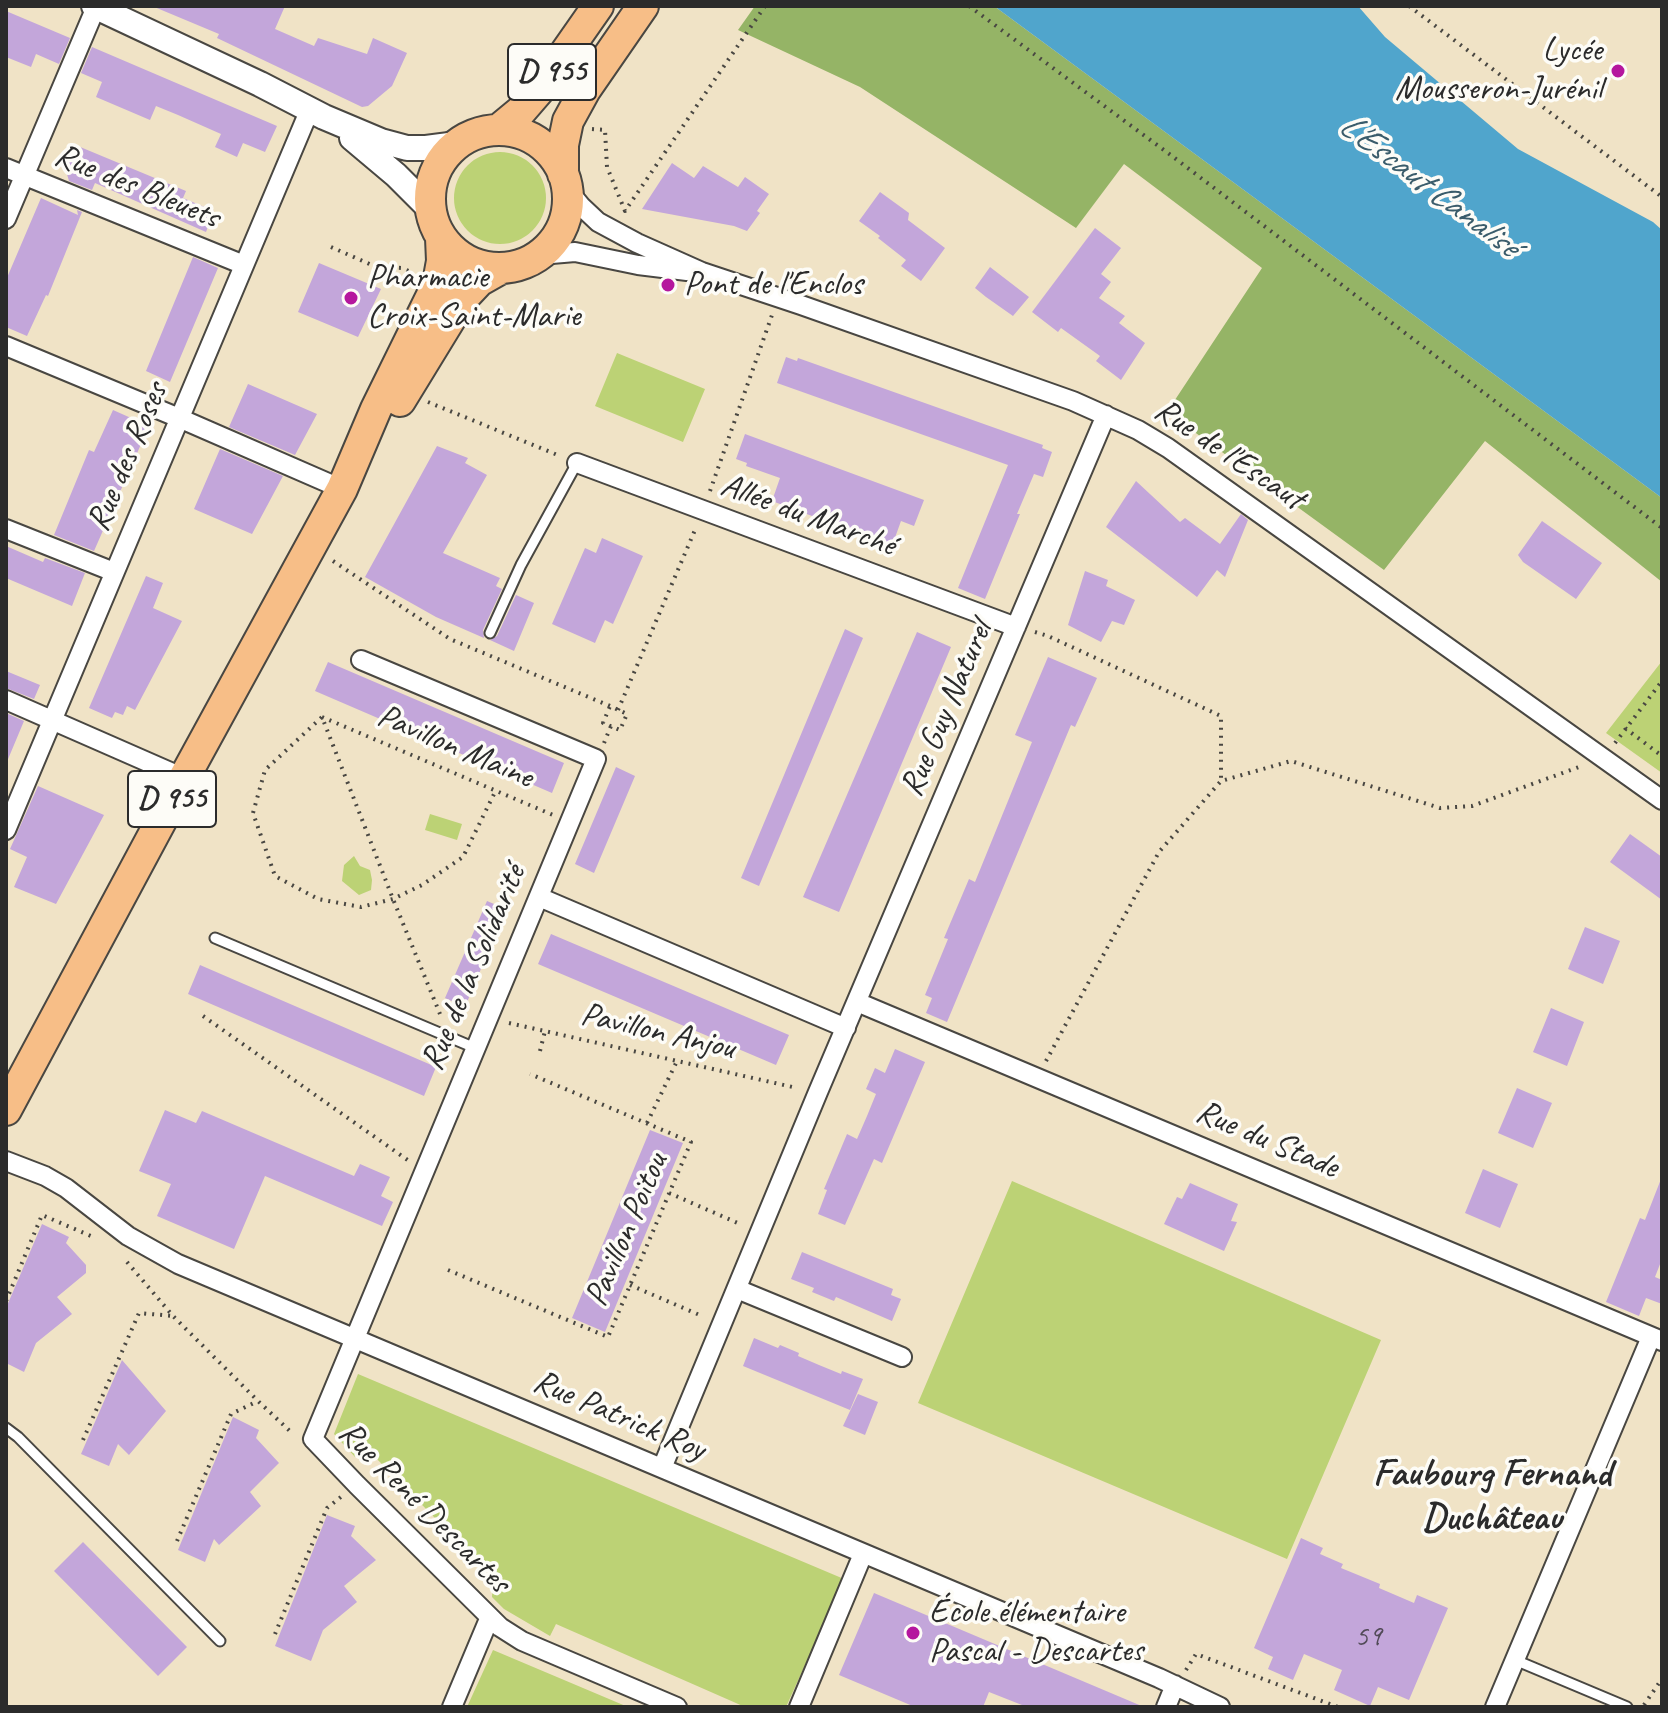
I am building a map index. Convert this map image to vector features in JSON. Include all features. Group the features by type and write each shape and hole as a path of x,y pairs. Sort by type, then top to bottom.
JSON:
{"main road":[{"name":"D 955","path":"498,130 521,111 540,89 598,6"},
{"name":"D 955","path":"565,181 563,145 568,121 585,90 643,6"},
{"path":"498,130 519,133 537,142 553,156 565,181 568,207 563,226 540,255 518,266 502,268 482,267 455,253 436,224 430,189 442,159 457,144 473,135 498,130"},
{"name":"D 955","path":"342,489 376,409 438,283 442,261 436,224"},
{"name":"D 955","path":"6,1110 15,1073 184,778 342,489 463,298 479,281 502,268"}],"street":[{"path":"6,219 95,6 381,141 426,148 457,144"},
{"path":"317,113 388,168 436,224"},
{"name":"Rue des Roses","path":"6,830 244,265 317,113"},
{"name":"Rue des Bleuets","path":"6,168 244,265"},
{"name":"Rue de l'Escaut","path":"565,181 581,206 598,222 702,272 1073,401 1138,430 1168,448 1662,800"},
{"name":"Rue de l'Escaut","path":"540,255 575,252 638,265 702,272"},
{"path":"6,346 342,489"},
{"name":"Rue Guy Naturel","path":"662,1468 1106,415"},
{"name":"Allée du Marché","path":"577,463 1016,627"},
{"path":"6,529 114,572"},
{"name":"Rue de la Solidarité","path":"313,1439 596,759 361,660"},
{"path":"6,700 184,778"},
{"path":"539,897 846,1028"},
{"name":"Rue du Stade","path":"857,1002 1657,1339"},
{"name":"Rue Patrick Roy","path":"6,1161 66,1188 128,1236 159,1254 1175,1685 1220,1707"},
{"path":"737,1289 902,1357"},
{"path":"1500,1705 1515,1660 1657,1339"},
{"name":"Rue René Descartes","path":"313,1439 489,1619 522,1641 677,1707"},
{"path":"799,1707 863,1554"},
{"path":"452,1707 489,1619"},
{"path":"1166,1707 1175,1685"}],"lane":[{"path":"490,633 521,565 577,463"},
{"path":"215,938 475,1048"},
{"path":"6,1428 220,1641"},
{"path":"1515,1660 1627,1707"}],"path":[{"path":"605,130 607,167 625,211 765,6"},
{"path":"969,6 1662,528"},
{"path":"1409,6 1662,197"},
{"path":"331,247 374,266 401,268 414,273"},
{"path":"405,393 577,463"},
{"path":"311,546 450,639 610,706 627,714 620,730 603,723 610,706"},
{"path":"1016,627 1048,636 1221,716 1221,781"},
{"path":"1662,681 1625,728 1662,756"},
{"path":"618,710 624,696"},
{"path":"441,1016 393,899 322,717 265,770 253,813 275,876 318,899 361,907 393,899 422,885 463,857 496,790"},
{"name":"Pavillon Maine","path":"322,717 570,822"},
{"path":"605,740 611,726"},
{"path":"1037,1078 1159,852 1221,781 1291,761 1440,808 1472,806 1604,758"},
{"path":"203,1016 424,1172"},
{"name":"Pavillon Anjou","path":"487,1018 818,1092"},
{"path":"540,1051 545,1031"},
{"path":"530,1074 647,1123 677,1061"},
{"name":"Pavillon Poitou","path":"448,1270 608,1337 691,1142 647,1123"},
{"path":"669,1193 760,1233"},
{"path":"6,1301 42,1215 94,1237"},
{"name":"Rue René Descartes","path":"126,1261 173,1316 258,1401 298,1438 313,1439"},
{"path":"630,1285 722,1324"},
{"path":"83,1440 139,1313 173,1316"},
{"path":"177,1541 231,1414 258,1401"},
{"path":"275,1634 327,1508 357,1485"},
{"path":"1175,1685 1196,1654 1338,1707"},
{"path":"1642,1707 1662,1683"}],"green space":[{"path":"755,6 994,6 1662,498 1662,582 1485,441 1384,570 1167,412 1262,268 1124,164 1076,228 860,87 738,30"},
{"path":"500,152 518,156 532,166 542,180 546,198 542,216 532,230 518,240 500,244 482,240 468,230 458,216 454,198 458,180 468,166 482,156"},
{"path":"617,353 705,389 683,442 595,406"},
{"path":"1662,661 1662,773 1606,733"},
{"path":"430,814 462,824 457,840 425,830"},
{"path":"354,856 360,866 370,870 372,880 371,890 359,895 342,881 344,865"},
{"path":"1012,1181 1381,1340 1287,1559 918,1403"},
{"path":"358,1374 844,1579 786,1707 745,1707 556,1624 550,1636 504,1609 492,1597 493,1577 373,1455 355,1457 334,1434"},
{"path":"493,1650 628,1707 467,1707"}],"water":[{"name":"L'Escaut Canalisé","path":"994,6 1358,6 1385,37 1518,149 1653,222 1662,230 1662,498"}],"building":[{"path":"152,6 285,6 275,29 314,46 318,38 367,54 373,38 407,53 392,86 368,106 362,107 217,38 219,34"},
{"path":"6,11 70,38 59,64 36,54 31,67 6,57"},
{"path":"92,47 277,126 265,152 243,143 237,157 215,147 221,134 178,115 156,106 150,120 96,97 102,82 81,73"},
{"path":"73,144 186,191 183,198 214,211 206,232 95,183 92,190 69,181 64,164"},
{"path":"672,163 694,178 703,166 738,187 745,177 769,194 747,231 642,209"},
{"path":"880,192 909,213 908,220 945,248 921,281 901,266 906,260 859,221"},
{"path":"41,198 78,215 77,210 82,212 48,296 27,336 6,327 6,280"},
{"path":"1095,228 1121,248 1101,274 1111,282 1099,298 1125,316 1119,323 1145,343 1121,380 1096,361 1100,356 1061,328 1058,332 1032,312"},
{"path":"193,257 218,268 170,382 146,371"},
{"path":"319,263 381,289 358,337 298,312"},
{"path":"990,267 1029,297 1013,316 975,288"},
{"path":"786,357 797,361 798,358 1043,445 1042,448 1052,452 1043,477 1034,474 985,599 958,588 1008,465 777,383"},
{"path":"248,384 317,414 295,455 229,427"},
{"path":"113,410 149,426 94,551 54,535 89,450 94,452"},
{"path":"745,434 924,500 914,526 901,521 892,546 772,501 780,478 746,466 747,463 736,459"},
{"path":"437,446 468,458 465,463 487,475 443,553 500,578 496,586 502,589 483,630 484,638 436,617 365,577"},
{"path":"220,449 283,476 252,534 194,509"},
{"path":"1136,481 1180,522 1185,518 1220,544 1241,514 1248,520 1225,577 1217,570 1197,597 1106,527"},
{"path":"1542,521 1602,563 1576,599 1523,562 1518,555"},
{"path":"602,538 643,556 613,624 605,620 595,643 552,624 585,548 596,553"},
{"path":"6,546 43,562 45,558 85,573 72,606 6,578"},
{"path":"1085,571 1108,580 1106,586 1135,600 1124,625 1112,621 1101,642 1068,625"},
{"path":"146,576 163,583 153,608 182,621 135,710 127,706 123,715 115,712 112,718 89,708"},
{"path":"516,595 534,603 514,651 490,640 497,636"},
{"path":"845,629 863,638 759,886 741,878"},
{"path":"917,632 951,647 839,912 803,897"},
{"path":"1048,657 1097,678 1075,727 1071,725 947,1022 926,1013 932,998 925,995 948,939 944,938 969,879 975,882 1032,742 1015,735"},
{"path":"328,662 564,763 552,793 315,691"},
{"path":"6,671 40,685 34,699 6,688"},
{"path":"6,713 24,721 6,764"},
{"path":"616,767 635,776 594,873 575,864"},
{"path":"38,786 104,815 56,904 14,887 27,857 10,849"},
{"path":"1630,834 1662,857 1662,900 1610,862"},
{"path":"487,901 506,909 465,1007 445,998"},
{"path":"1585,927 1620,941 1603,984 1568,969"},
{"path":"551,934 789,1035 776,1065 538,964"},
{"path":"200,965 436,1067 424,1096 188,994"},
{"path":"1551,1008 1584,1022 1567,1066 1533,1052"},
{"path":"895,1049 925,1062 882,1163 874,1159 845,1225 818,1214 827,1190 824,1189 847,1134 857,1139 867,1116 876,1094 866,1089 875,1068 885,1073"},
{"path":"1517,1088 1552,1103 1533,1148 1498,1133"},
{"path":"165,1110 196,1123 202,1111 354,1176 360,1164 390,1177 381,1196 393,1202 382,1226 265,1176 234,1249 157,1216 171,1184 139,1171"},
{"path":"650,1130 683,1143 605,1332 572,1318"},
{"path":"1483,1169 1518,1184 1500,1228 1465,1213"},
{"path":"1661,1179 1662,1259 1655,1277 1662,1280 1662,1304 1646,1298 1639,1316 1606,1302 1640,1218 1645,1220"},
{"path":"1190,1183 1238,1204 1231,1221 1237,1222 1224,1251 1164,1224 1177,1197 1182,1199"},
{"path":"42,1224 69,1237 66,1243 86,1265 86,1273 57,1297 72,1314 36,1343 24,1372 6,1363 6,1308"},
{"path":"802,1252 893,1289 891,1295 901,1299 892,1321 836,1297 834,1301 812,1292 814,1288 791,1279"},
{"path":"754,1338 778,1348 780,1345 841,1374 842,1371 863,1379 850,1410 743,1366"},
{"path":"122,1360 166,1411 129,1455 118,1444 109,1466 81,1454"},
{"path":"858,1394 878,1402 865,1435 843,1426"},
{"path":"233,1417 259,1430 256,1438 279,1463 250,1492 261,1506 219,1545 214,1539 205,1562 178,1550"},
{"path":"327,1515 355,1526 351,1536 376,1560 344,1586 357,1602 323,1630 311,1661 275,1646"},
{"path":"1301,1538 1323,1548 1320,1554 1343,1564 1341,1568 1380,1584 1379,1588 1414,1603 1417,1595 1448,1608 1409,1700 1378,1687 1370,1706 1334,1690 1342,1670 1304,1654 1293,1680 1268,1669 1273,1657 1254,1648"},
{"path":"83,1542 187,1647 158,1676 54,1571"},
{"name":"École élémentaire Pascal - Descartes","path":"874,1593 1144,1707 1027,1707 989,1692 983,1707 915,1707 839,1675"}],"place":[{"name":"Lycée Mousseron-Jurénil","path":"1618,71"},
{"name":"Pont de l'Enclos","path":"668,285"},
{"name":"Pharmacie Croix-Saint-Marie","path":"351,298"},
{"name":"École élémentaire Pascal - Descartes","path":"913,1633"}],"district":[{"name":"Faubourg Fernand Duchâteau","path":"1492,1497"}]}
